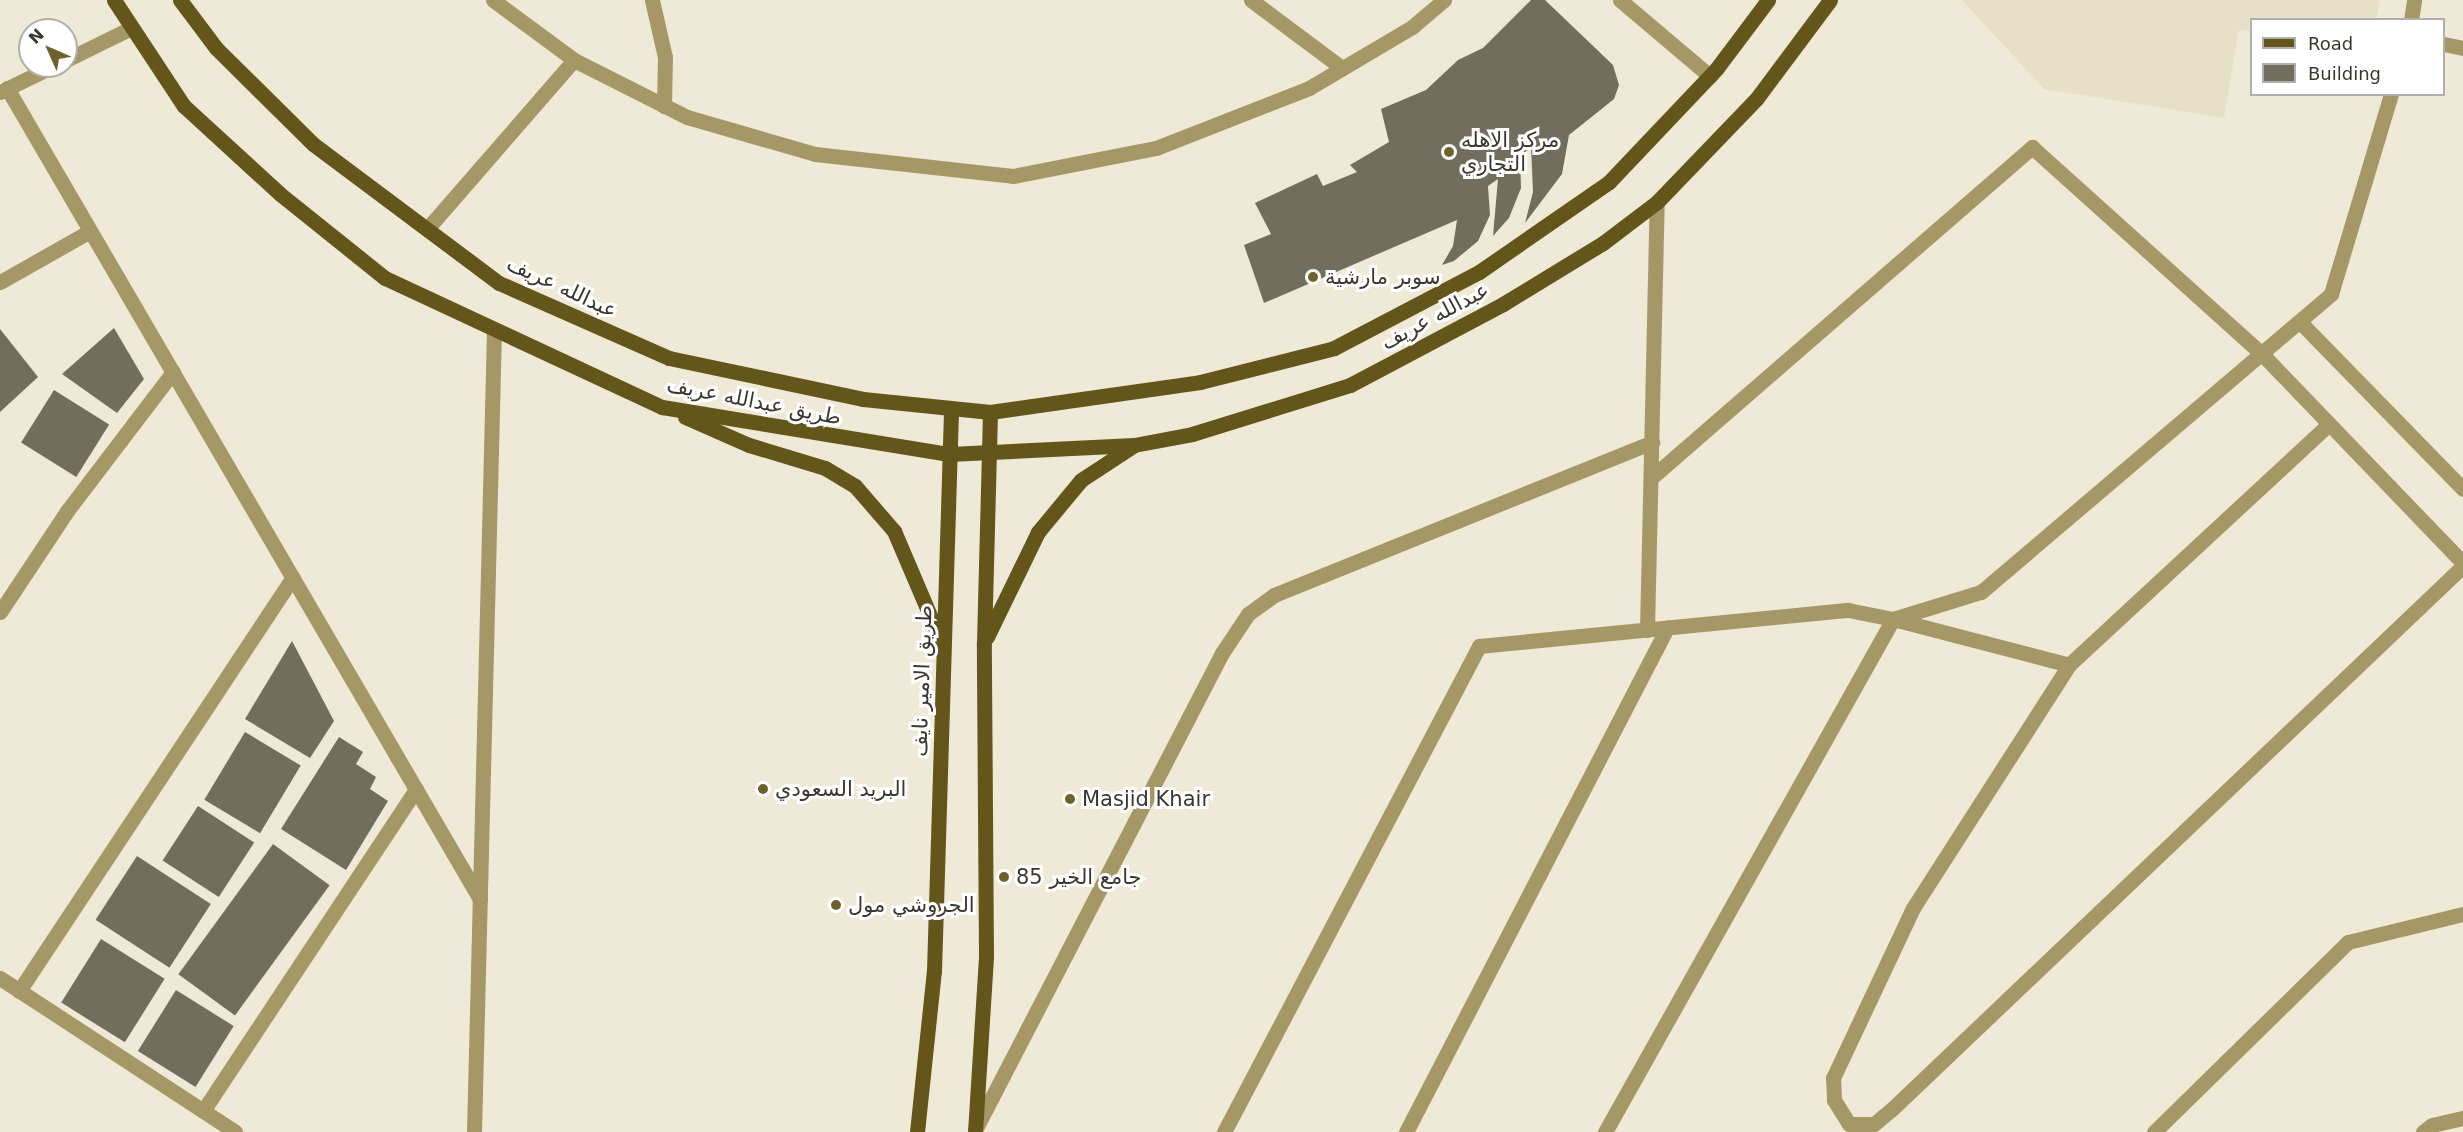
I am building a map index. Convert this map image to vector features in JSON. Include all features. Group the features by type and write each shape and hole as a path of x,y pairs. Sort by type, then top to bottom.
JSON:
{"main road":[{"path":"114,0 184,106 280,194 385,278 494,331"},
{"name":"عبدالله عريف","path":"180,0 216,48 313,144 499,284 669,358 863,399 951,411"},
{"name":"عبدالله عريف","path":"990,412 1200,382 1334,348 1479,272 1609,182 1710,76 1768,0"},
{"name":"عبدالله عريف","path":"949,454 1134,445 1192,434 1350,385 1503,304 1603,243 1657,202 1757,98 1830,0"},
{"name":"طريق عبدالله عريف","path":"494,331 662,407 949,454"},
{"path":"662,407 749,445 825,468 855,486 894,531 944,649"},
{"path":"951,411 990,412 984,642 986,956 975,1131"},
{"name":"طريق الامير نايف","path":"917,1132 934,971 951,411"},
{"path":"984,642 1038,532 1082,480 1134,445"}],"street":[{"path":"493,0 574,60 687,117 815,154 1013,176 1156,148 1309,88 1412,27 1444,0"},
{"path":"652,0 665,57 664,106"},
{"path":"1251,0 1342,68"},
{"path":"1620,0 1710,76"},
{"path":"2411,18 2414,0"},
{"path":"78,54 131,28"},
{"path":"2445,44 2463,48"},
{"path":"427,229 574,60"},
{"path":"28,78 4,90 173,372 480,899"},
{"path":"1605,1132 1893,619 1981,592 2261,353 2301,322 2331,294 2390,96"},
{"path":"1651,478 2032,147 2261,353 2329,424 2463,564 1874,1124 1849,1124 1834,1100 1833,1077 1913,908 2069,665 2329,424"},
{"path":"1647,630 1657,202"},
{"path":"0,282 90,231"},
{"path":"2301,322 2463,489"},
{"path":"474,1132 494,331"},
{"path":"0,612 67,511 173,372"},
{"path":"975,1131 1222,653 1248,614 1274,595 1652,442"},
{"path":"19,991 292,578"},
{"path":"1224,1132 1479,646 1848,610 1893,619 2069,665"},
{"path":"1406,1132 1667,628"},
{"path":"203,1111 416,789"},
{"path":"2154,1132 2348,942 2463,914"},
{"path":"0,978 235,1132"},
{"path":"2423,1132 2432,1125 2463,1118"}],"shaded area":[{"path":"1962,0 2380,0 2376,18 2250,18 2250,31 2239,30 2224,118 2044,89"}],"building":[{"name":"مركز الاهله التجاري","path":"1531,0 1545,0 1613,65 1619,85 1614,99 1569,135 1562,174 1525,223 1533,192 1531,147 1520,156 1521,188 1509,218 1493,236 1498,179 1488,186 1490,215 1478,241 1454,261 1442,265 1453,246 1457,220 1264,303 1244,245 1271,234 1255,203 1317,174 1323,186 1357,172 1350,165 1389,142 1381,109 1426,90 1458,60 1483,48"},
{"path":"114,328 144,379 117,413 62,374"},
{"path":"0,329 38,377 0,412"},
{"path":"54,390 109,424 76,477 21,443"},
{"path":"292,641 334,721 310,758 245,719"},
{"path":"245,732 301,765 260,833 204,800"},
{"path":"339,737 363,752 356,764 376,777 370,789 388,801 346,870 281,829"},
{"path":"198,806 254,842 219,897 163,861"},
{"path":"273,844 330,885 235,1015 178,974"},
{"path":"137,856 211,904 169,968 96,920"},
{"path":"101,939 165,979 125,1042 61,1003"},
{"path":"176,990 234,1026 196,1087 138,1051"}],"place":[{"name":"مركز الاهله التجاري","path":"1449,152"},
{"name":"سوبر مارشية","path":"1313,277"},
{"name":"البريد السعودي","path":"763,789"},
{"name":"Masjid Khair","path":"1070,799"},
{"name":"جامع الخير 85","path":"1004,877"},
{"name":"الجروشي مول","path":"836,905"}]}
